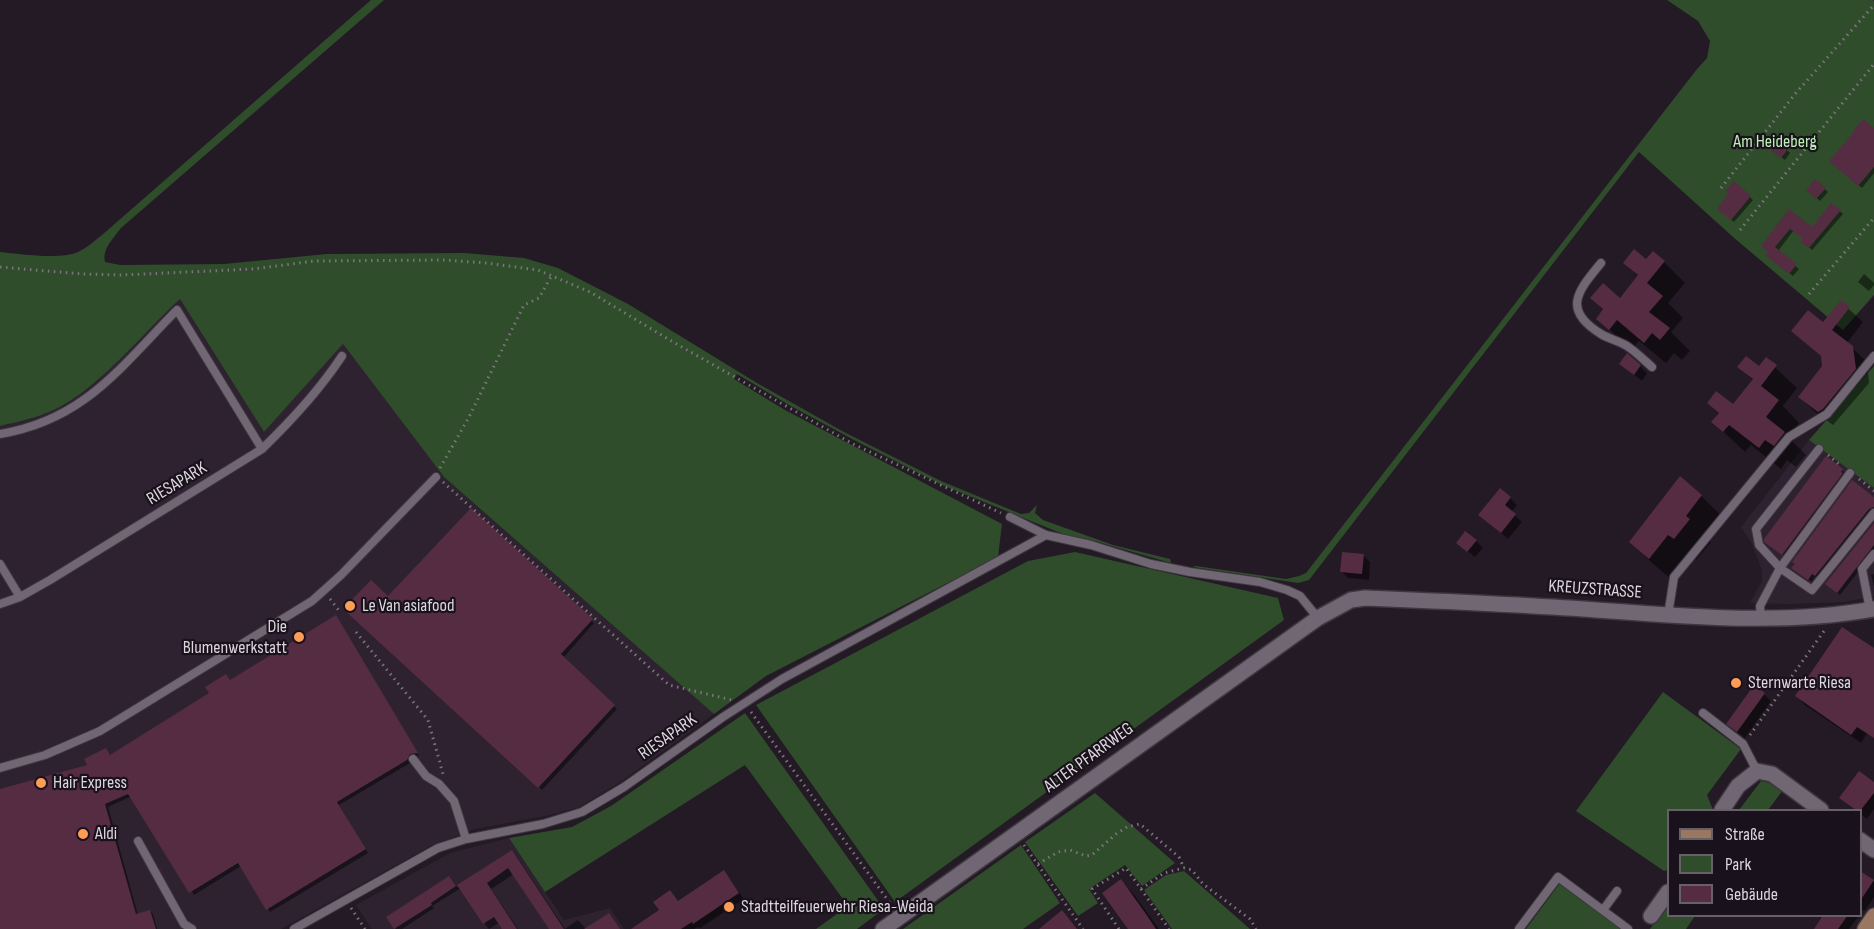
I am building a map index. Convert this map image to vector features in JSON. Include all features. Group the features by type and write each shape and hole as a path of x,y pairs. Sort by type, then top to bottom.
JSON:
{"street":[{"name":"KREUZSTRASSE","path":"1318,618 1351,600 1365,598 1761,618 1836,614 1872,609"},
{"name":"ALTER PFARRWEG","path":"883,929 1318,618"},
{"path":"1723,809 1738,786 1757,771 1772,774 1820,809"},
{"path":"1651,916 1667,893"},
{"path":"1865,929 1874,916"}],"lane":[{"path":"1600,263 1580,288 1577,305 1581,318 1602,335 1626,346 1652,367"},
{"path":"0,434 38,425 72,409 100,389 177,310 262,449"},
{"name":"RIESAPARK","path":"0,604 20,597 262,449 313,397 342,356"},
{"path":"1668,615 1674,577 1789,437 1827,414 1874,356"},
{"path":"1820,449 1756,529 1759,545 1780,568 1812,590 1874,513"},
{"path":"1761,618 1760,606 1780,568 1850,473"},
{"path":"0,768 45,755 100,731 312,601 391,525 436,477"},
{"path":"1010,517 1046,535 1091,545 1150,564 1260,582 1287,590 1300,596 1318,618"},
{"name":"RIESAPARK","path":"294,929 438,848 466,839 543,824 582,812 624,788 762,690 1046,535"},
{"path":"1862,569 1874,554"},
{"path":"0,564 20,597"},
{"path":"1862,569 1874,567"},
{"path":"1862,569 1872,609"},
{"path":"1702,713 1743,744 1757,771"},
{"path":"413,759 426,776 439,784 454,801 466,839"},
{"path":"138,841 184,924 192,929"},
{"path":"1519,929 1558,877 1629,929"},
{"path":"1603,910 1617,891"}],"path":[{"path":"1721,188 1795,94 1874,5"},
{"path":"1740,230 1874,64"},
{"path":"1809,294 1874,218"},
{"path":"0,267 122,275 243,270 315,261 444,260 538,270 590,292 853,444 977,504 1010,517"},
{"path":"552,275 539,298 524,304 469,417 436,477 669,685 744,703 900,917"},
{"path":"323,591 339,612"},
{"path":"1743,744 1836,614"},
{"path":"356,632 428,720 443,775 439,784"},
{"path":"1038,864 1058,852 1070,850 1086,856 1092,855 1116,834 1127,827 1140,824 1179,857 1184,868"},
{"path":"1016,834 1083,929"},
{"path":"1118,928 1092,889 1126,867 1169,929"},
{"path":"1141,889 1164,873 1184,868 1192,870 1203,884 1250,919 1256,929"},
{"path":"346,900 365,929"}],"shaded area":[{"path":"180,299 264,432 343,344 444,477 714,714 622,781 579,807 550,815 475,829 434,844 281,929 0,929 0,426 33,418 64,405 96,382"},
{"path":"1809,440 1874,488 1874,596 1844,602 1750,603 1762,581 1762,570 1752,544 1741,527"},
{"path":"509,838 564,920 610,908 624,929 372,929 356,905 450,853"}],"green space":[{"path":"371,0 384,0 121,228 107,248 105,262 120,265 224,264 327,254 464,253 524,258 558,268 628,304 757,383 844,432 941,481 1021,514 1029,513 1037,505 1035,513 1043,520 1113,545 1170,559 1171,563 1091,540 1068,536 942,485 789,405 737,374 734,379 785,410 1002,524 998,557 766,676 714,714 444,477 343,344 264,432 180,299 81,394 50,412 0,426 0,252 61,256 78,252 84,248 102,235"},
{"name":"Am Heideberg","path":"1667,0 1873,0 1874,295 1843,330 1733,237 1639,152 1309,580 1298,583 1193,567 1286,579 1306,573 1707,58 1710,41 1698,21"},
{"path":"1874,366 1874,488 1809,440"},
{"path":"1075,552 1278,598 1284,620 895,902 756,705 1028,561"},
{"path":"1663,692 1741,749 1707,795 1713,809 1667,809 1667,870 1664,871 1576,811"},
{"path":"745,713 884,909 857,929 816,929 848,906 745,765 545,892 509,838 572,827 611,806"},
{"path":"1761,781 1783,790 1769,809 1740,809"},
{"path":"1095,793 1175,863 1142,886 1125,865 1089,889 1098,903 1078,916 1025,842"},
{"path":"1021,845 1060,903 1023,929 903,929"},
{"path":"1184,871 1250,929 1172,929 1144,890 1166,875"},
{"path":"1560,883 1624,929 1526,929"},
{"path":"1667,906 1667,917 1694,917 1686,929 1650,929"}],"building":[{"path":"1863,119 1874,128 1874,167 1858,186 1829,161"},
{"path":"1772,136 1788,149 1781,158 1765,146"},
{"path":"1815,179 1826,188 1816,199 1806,190"},
{"path":"1734,181 1751,196 1731,220 1717,209 1728,194 1725,191"},
{"path":"1831,203 1841,210 1809,248 1800,242 1803,239 1790,229 1775,247 1797,264 1789,274 1765,255 1768,252 1761,246 1789,209 1812,227"},
{"path":"1634,249 1646,259 1653,251 1665,261 1647,283 1663,296 1649,312 1670,328 1660,340 1652,333 1644,343 1617,320 1609,330 1596,319 1603,309 1590,298 1603,283 1620,298 1638,275 1623,263"},
{"path":"1841,300 1850,307 1832,330 1853,346 1856,369 1818,412 1798,397 1822,366 1821,356 1791,331 1808,310 1823,322"},
{"path":"1627,353 1641,365 1634,375 1619,364"},
{"path":"1746,356 1759,366 1766,357 1777,365 1761,386 1779,400 1766,417 1785,432 1774,446 1765,440 1759,448 1729,425 1723,432 1711,422 1719,413 1707,403 1716,391 1733,404 1753,379 1737,367"},
{"path":"1826,456 1843,469 1841,472 1843,473 1782,555 1764,542 1764,539"},
{"path":"1680,476 1702,495 1686,516 1690,519 1674,539 1668,535 1649,559 1629,542"},
{"path":"1852,480 1874,497 1874,507 1869,509 1815,576 1812,574 1808,580 1791,568 1795,564 1792,562"},
{"path":"1500,488 1511,497 1505,505 1516,514 1501,533 1478,515"},
{"path":"471,508 593,619 561,654 615,705 538,788 343,609 371,580 388,596"},
{"path":"1874,523 1874,545 1837,593 1825,584"},
{"path":"1465,531 1477,540 1467,552 1456,543"},
{"path":"1342,552 1364,554 1362,574 1340,572"},
{"path":"336,615 418,753 410,754 407,760 337,802 366,849 266,910 238,863 189,893 128,794 105,804 136,914 150,910 156,929 0,929 0,789 87,765 84,759 106,748 110,755 209,693 205,687 226,674 230,680"},
{"path":"1842,627 1874,648 1874,738 1857,727 1851,735 1795,696"},
{"path":"1754,685 1765,693 1737,732 1726,724"},
{"path":"1859,771 1874,782 1874,793 1862,809 1855,809 1839,798"},
{"path":"512,850 564,929 549,929 508,868 487,883 517,929 502,929 494,917 483,924 457,885"},
{"path":"724,870 739,893 693,924 692,922 681,929 631,929 659,910 653,902 670,890 678,901"},
{"path":"1862,872 1874,880 1862,898"},
{"path":"449,876 456,886 431,903 432,905 394,929 386,917"},
{"path":"1121,879 1156,929 1128,929 1102,893"},
{"path":"1062,910 1077,929 1039,929"},
{"path":"609,913 620,929 584,929"},
{"path":"1822,917 1847,917 1838,929 1814,929"}],"place":[{"name":"Le Van asiafood","path":"350,606"},
{"name":"Die Blumenwerkstatt","path":"299,637"},
{"name":"Sternwarte Riesa","path":"1736,683"},
{"name":"Hair Express","path":"41,783"},
{"name":"Aldi","path":"83,834"},
{"name":"Stadtteilfeuerwehr Riesa-Weida","path":"729,907"}]}
